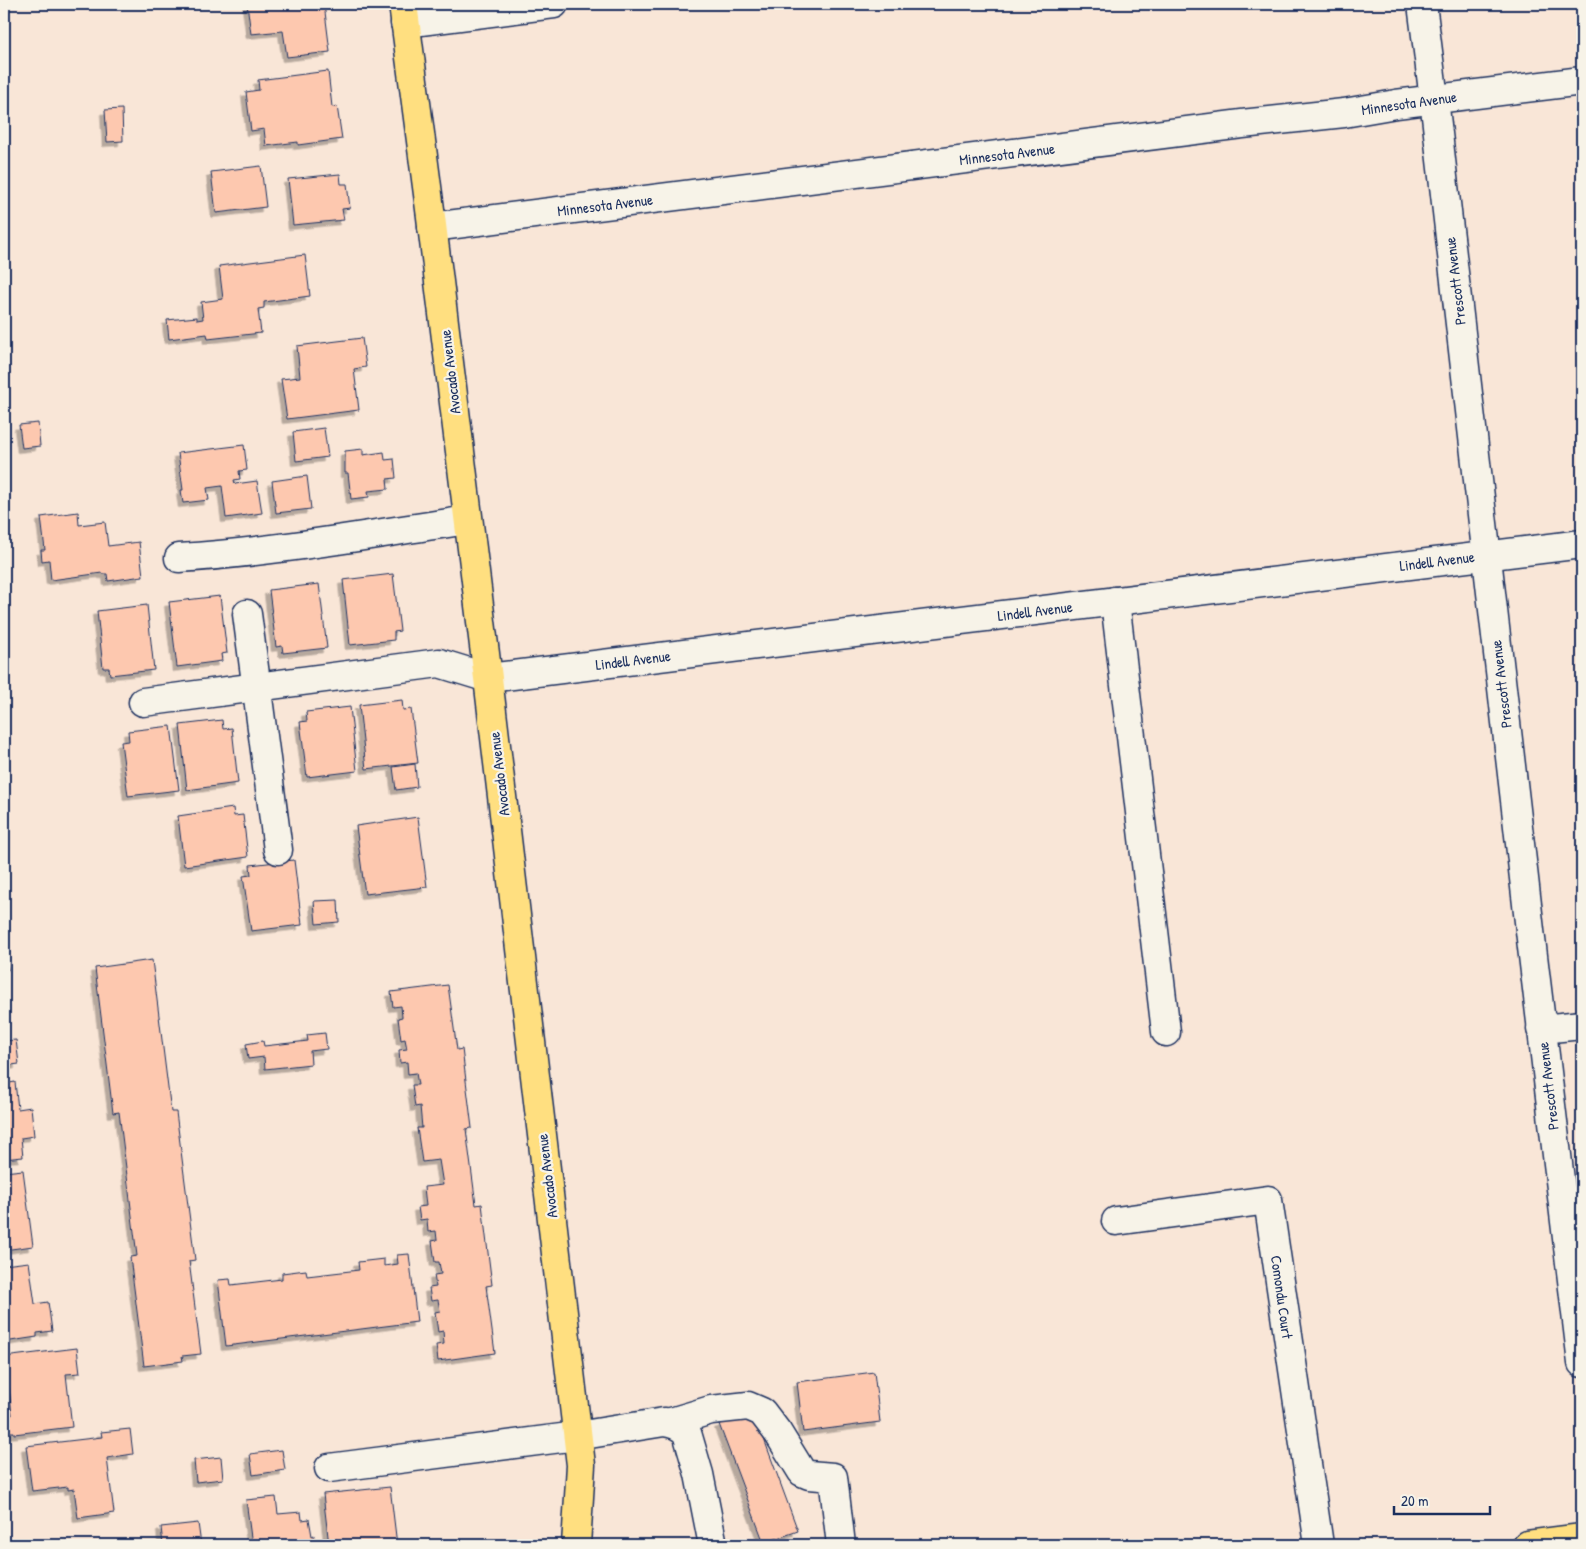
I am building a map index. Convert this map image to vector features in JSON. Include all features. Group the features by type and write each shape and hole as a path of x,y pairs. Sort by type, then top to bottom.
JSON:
{"main road":[{"name":"Avocado Avenue","path":"404,13 488,678 581,1465 576,1545"},
{"path":"1527,1545 1582,1538"}],"street":[{"path":"404,13 554,4"},
{"name":"Prescott Avenue","path":"1422,4 1541,1029 1582,1363"},
{"name":"Minnesota Avenue","path":"432,227 1242,124 1344,113 1434,99 1582,81"},
{"path":"179,558 316,543 468,520"},
{"name":"Lindell Avenue","path":"488,678 1582,544"},
{"path":"1115,601 1166,1032"},
{"path":"247,614 278,850"},
{"path":"144,702 439,663 488,678"},
{"path":"1541,1029 1582,1024"},
{"name":"Comondu Court","path":"1116,1221 1268,1200 1319,1545"},
{"path":"329,1468 577,1436 671,1422 710,1410 748,1406 762,1412 778,1433 802,1472 809,1475 833,1477 841,1545"},
{"path":"671,1422 687,1433 699,1474 713,1545"}],"building":[{"path":"247,4 324,4 330,52 287,57 283,31 251,34"},
{"path":"328,71 332,107 337,106 342,139 298,145 298,142 266,146 264,129 251,131 246,92 259,90 258,80"},
{"path":"122,109 123,141 107,142 105,110"},
{"path":"261,166 266,207 216,213 211,172"},
{"path":"340,174 341,184 347,184 350,208 342,209 344,220 293,225 288,179"},
{"path":"305,255 310,296 264,302 264,308 258,309 261,333 208,339 207,334 169,339 167,320 197,317 197,320 203,319 201,302 223,299 219,266"},
{"path":"362,338 366,367 354,369 359,410 287,419 281,379 300,377 297,346"},
{"path":"38,423 40,446 22,448 19,425"},
{"path":"324,428 328,457 296,461 293,432"},
{"path":"244,445 247,470 239,471 240,479 234,480 235,484 257,481 262,513 226,518 222,486 207,488 209,500 183,503 178,453"},
{"path":"363,449 363,455 384,452 385,460 394,459 396,478 387,479 388,489 368,491 369,497 351,499 348,473 345,473 345,451"},
{"path":"307,476 311,509 276,513 272,481"},
{"path":"78,512 79,525 105,522 108,546 139,542 143,576 108,581 107,574 102,573 51,580 49,560 42,561 41,550 45,550 41,517"},
{"path":"393,574 400,631 394,632 394,640 350,645 343,580"},
{"path":"319,584 327,648 283,653 282,646 276,647 269,590"},
{"path":"220,596 227,653 221,654 222,661 177,667 169,602"},
{"path":"147,605 154,670 110,675 109,668 103,668 97,611"},
{"path":"402,700 403,710 411,709 418,763 366,769 359,705"},
{"path":"350,707 357,771 307,777 300,722 307,721 306,712"},
{"path":"222,720 223,729 232,728 238,783 187,790 180,725"},
{"path":"171,726 179,790 128,796 121,742 129,741 128,731"},
{"path":"415,764 417,787 396,790 393,767"},
{"path":"233,808 234,816 243,815 248,857 184,866 178,816"},
{"path":"418,817 427,887 365,894 356,826"},
{"path":"294,860 302,925 251,931 243,876 251,875 250,865"},
{"path":"338,900 339,922 316,924 314,901"},
{"path":"4,937 8,970 4,971"},
{"path":"152,960 171,1112 176,1112 195,1260 189,1261 201,1354 182,1356 183,1361 144,1366 130,1257 137,1256 119,1112 113,1113 95,968"},
{"path":"448,985 457,1050 462,1049 472,1128 466,1129 476,1205 482,1204 492,1285 486,1286 495,1353 438,1361 436,1345 444,1344 443,1331 438,1332 435,1312 440,1311 438,1300 431,1301 429,1288 436,1287 434,1275 441,1274 439,1262 435,1262 432,1241 437,1240 436,1231 428,1232 427,1219 420,1220 418,1207 426,1206 424,1187 443,1185 439,1160 422,1162 417,1128 422,1128 420,1106 415,1107 412,1085 418,1085 416,1073 408,1074 407,1062 400,1063 399,1050 407,1049 405,1039 401,1040 398,1018 402,1017 401,1006 393,1007 391,992"},
{"path":"325,1033 327,1049 310,1051 311,1064 265,1069 264,1057 248,1059 246,1044 263,1041 264,1046 308,1041 307,1035"},
{"path":"16,1040 19,1064 4,1066 4,1041"},
{"path":"15,1082 18,1109 31,1107 34,1136 21,1138 23,1157 4,1159 4,1084"},
{"path":"23,1170 33,1246 4,1250 4,1172"},
{"path":"409,1254 417,1322 226,1346 218,1280 230,1279 231,1285 282,1279 282,1273 306,1270 307,1276 359,1270 358,1262 384,1259 384,1266 398,1264 397,1255"},
{"path":"29,1262 35,1304 48,1302 52,1331 37,1333 37,1337 4,1342 4,1265"},
{"path":"77,1348 80,1373 66,1374 72,1427 14,1434 14,1432 8,1432 9,1436 4,1437 4,1410 6,1410 7,1415 12,1415 9,1388 4,1389 4,1357"},
{"path":"874,1372 880,1422 803,1432 797,1382"},
{"path":"754,1412 798,1531 764,1543 719,1424"},
{"path":"130,1429 133,1454 107,1458 114,1513 78,1518 74,1489 68,1490 68,1487 32,1491 26,1446 102,1437 101,1432"},
{"path":"282,1450 285,1470 253,1475 250,1454"},
{"path":"221,1457 223,1479 196,1482 194,1460"},
{"path":"390,1487 397,1545 329,1545 323,1494"},
{"path":"276,1497 278,1514 301,1512 302,1520 309,1519 315,1544 326,1543 326,1545 252,1545 246,1500"},
{"path":"198,1523 201,1545 163,1545 161,1527"}]}
